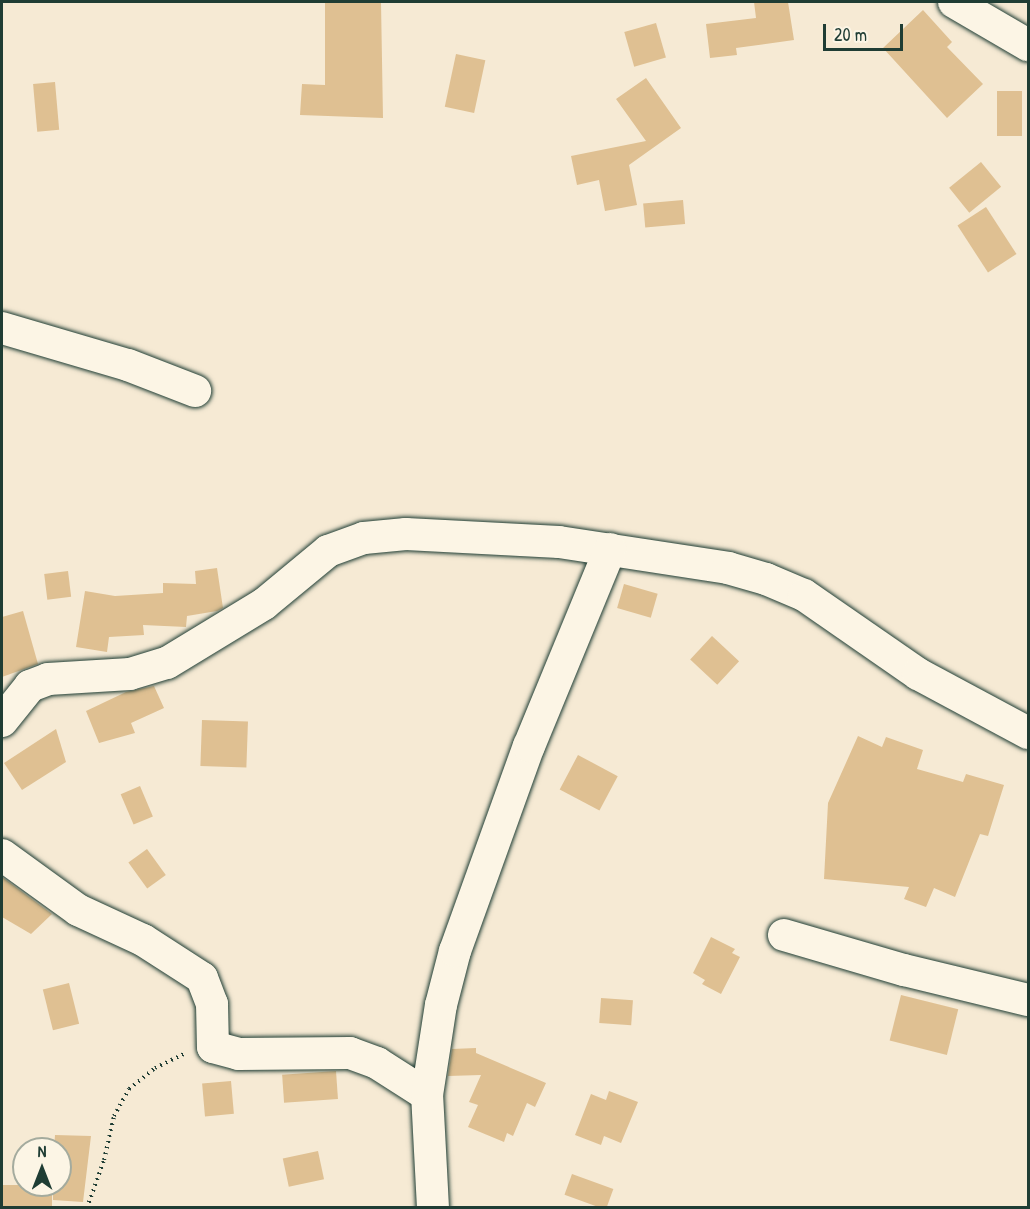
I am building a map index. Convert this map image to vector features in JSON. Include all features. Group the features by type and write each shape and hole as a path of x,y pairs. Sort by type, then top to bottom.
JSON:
{"street":[{"path":"954,2 1029,45"},
{"path":"2,328 128,365 195,391"},
{"path":"2,721 30,686 48,679 130,674 167,663 264,604 328,551 364,538 406,534 520,538 610,549 728,568 804,595 918,674 1029,733"},
{"path":"433,1208 427,1095 441,1005 455,951 530,746 610,549"},
{"path":"2,855 78,910 170,955 202,978 212,1004 210,1041 221,1051 238,1054 350,1053 404,1078 427,1095"},
{"path":"784,935 904,970 1029,1000"}],"path":[{"path":"87,1208 104,1160 114,1116 129,1089 155,1068 210,1041"}],"building":[{"path":"325,2 381,2 383,118 300,115 302,84 325,85"},
{"path":"754,2 788,2 794,40 736,48 737,55 710,58 706,24 756,18"},
{"path":"923,10 952,42 947,47 983,84 947,118 883,48"},
{"path":"656,23 666,58 634,67 624,32"},
{"path":"456,54 485,60 474,113 445,107"},
{"path":"646,78 681,128 629,165 637,205 605,211 599,180 577,185 571,156 646,141 616,99"},
{"path":"55,82 59,130 37,132 33,84"},
{"path":"997,91 1022,91 1022,136 997,136"},
{"path":"981,162 1001,187 969,213 949,188"},
{"path":"683,200 685,224 645,227 643,203"},
{"path":"986,207 1016,254 988,272 957,226"},
{"path":"217,568 223,608 187,616 186,627 143,625 144,635 109,637 107,652 76,647 85,591 115,596 163,593 163,583 196,584 195,571"},
{"path":"68,571 71,597 47,600 44,574"},
{"path":"624,584 658,594 651,618 617,608"},
{"path":"23,611 38,664 2,677 2,617"},
{"path":"712,636 739,661 717,685 690,659"},
{"path":"154,686 164,708 131,723 135,733 99,743 86,711 126,692"},
{"path":"202,720 248,722 246,768 200,766"},
{"path":"56,729 66,762 22,790 4,763"},
{"path":"858,736 882,747 886,737 923,750 917,769 963,782 966,774 1004,785 988,836 980,834 955,897 934,888 926,907 904,899 909,887 824,879 828,803"},
{"path":"578,755 618,776 599,811 560,789"},
{"path":"140,786 153,816 134,825 121,794"},
{"path":"147,849 166,875 147,888 128,863"},
{"path":"2,877 52,914 31,934 2,917"},
{"path":"711,937 735,949 732,953 740,957 721,994 702,984 705,980 693,973"},
{"path":"69,983 79,1024 53,1030 43,990"},
{"path":"901,995 958,1009 947,1055 890,1041"},
{"path":"601,998 633,1000 631,1025 599,1023"},
{"path":"476,1048 476,1053 546,1083 535,1107 527,1103 513,1136 507,1133 504,1142 468,1127 478,1105 469,1102 481,1075 448,1076 452,1049"},
{"path":"336,1071 338,1099 284,1103 282,1075"},
{"path":"231,1081 234,1114 205,1116 202,1084"},
{"path":"609,1091 638,1102 621,1143 604,1136 601,1145 575,1135 591,1094 606,1100"},
{"path":"55,1135 91,1136 83,1202 53,1200 53,1197 72,1197 72,1137 55,1137"},
{"path":"318,1151 324,1179 289,1187 283,1158"},
{"path":"572,1174 613,1189 606,1208 564,1195"},
{"path":"2,1185 12,1185 12,1197 52,1197 52,1208 2,1208"}]}
